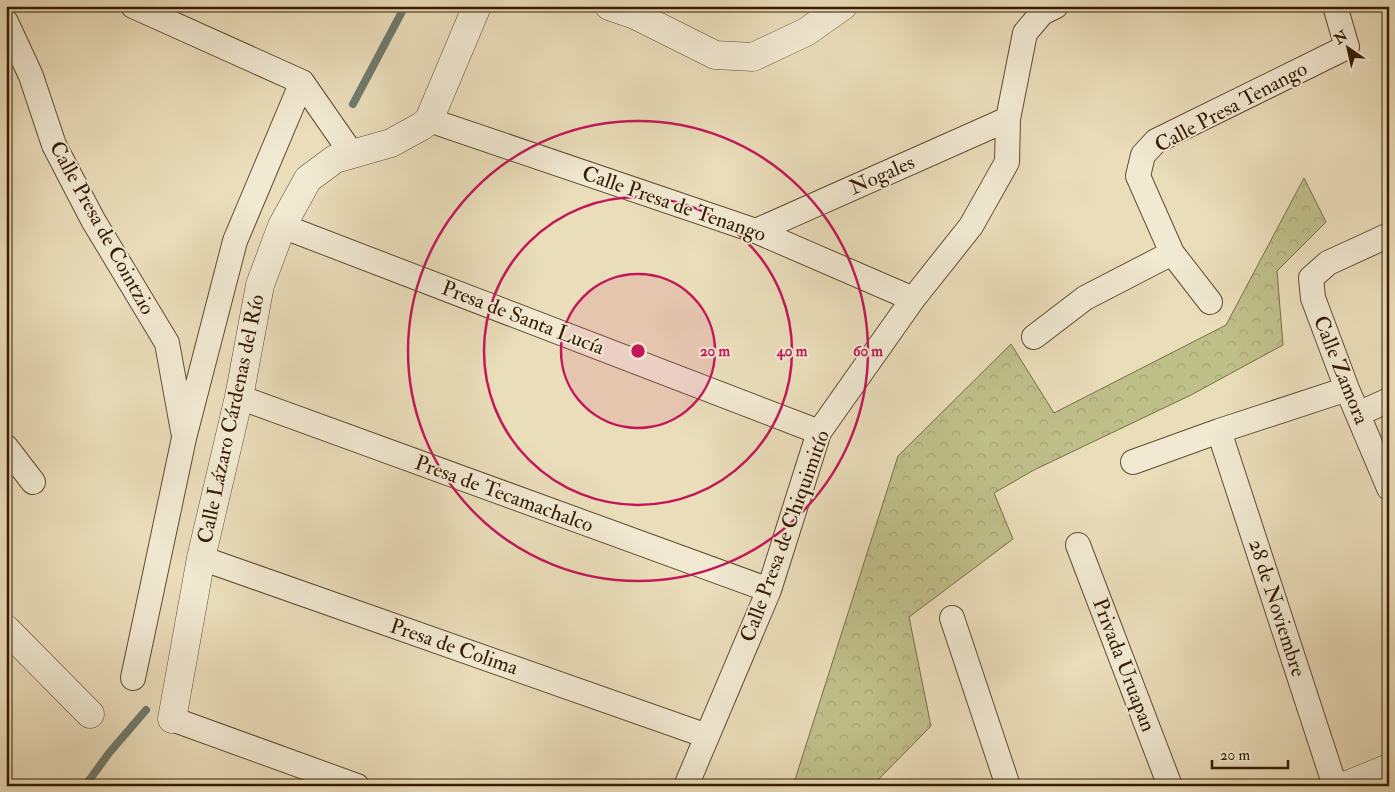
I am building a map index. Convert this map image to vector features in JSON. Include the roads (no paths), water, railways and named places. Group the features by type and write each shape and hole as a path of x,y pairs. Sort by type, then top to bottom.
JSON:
{"street":[{"path":"133,6 302,82 352,154"},
{"path":"429,120 477,6"},
{"path":"609,6 637,10 715,55 753,57 806,32 843,6"},
{"path":"806,32 819,6"},
{"name":"Calle Presa de Chiquimitío","path":"686,786 769,590 819,432 913,300 972,226 1007,162 1008,119 1025,33 1042,13 1056,6"},
{"name":"Calle Presa Tenango","path":"1172,253 1138,176 1143,156 1156,141 1347,47 1335,6"},
{"name":"Calle Presa de Cointzio","path":"6,22 31,76 54,145 93,220 167,343 184,438"},
{"name":"Calle Presa de Cointzio","path":"133,678 184,438 235,241 302,82"},
{"name":"Nogales","path":"756,231 1008,119"},
{"name":"Calle Lázaro Cárdenas del Río","path":"172,719 201,558 239,397 260,285 282,226 308,179 335,159 391,143 422,126 429,120"},
{"name":"Calle Presa de Tenango","path":"429,120 756,231 913,300"},
{"name":"Presa de Santa Lucía","path":"282,226 819,432"},
{"name":"Calle Zamora","path":"1389,235 1328,263 1311,278 1313,298 1347,389 1389,488"},
{"path":"1034,336 1085,298 1172,253 1210,302"},
{"path":"1133,462 1219,431 1347,389"},
{"name":"Presa de Tecamachalco","path":"239,397 769,590"},
{"path":"1358,414 1389,400"},
{"name":"28 de Noviembre","path":"1219,431 1335,786"},
{"path":"6,447 32,482"},
{"name":"Privada Uruapan","path":"1078,544 1170,786"},
{"name":"Presa de Colima","path":"201,558 707,736"},
{"path":"952,618 1008,786"},
{"path":"6,629 90,714"},
{"path":"172,719 357,786"},
{"path":"1345,786 1389,768"}],"waterway":[{"path":"353,104 405,6"},
{"path":"85,786 109,753 146,710"}]}
